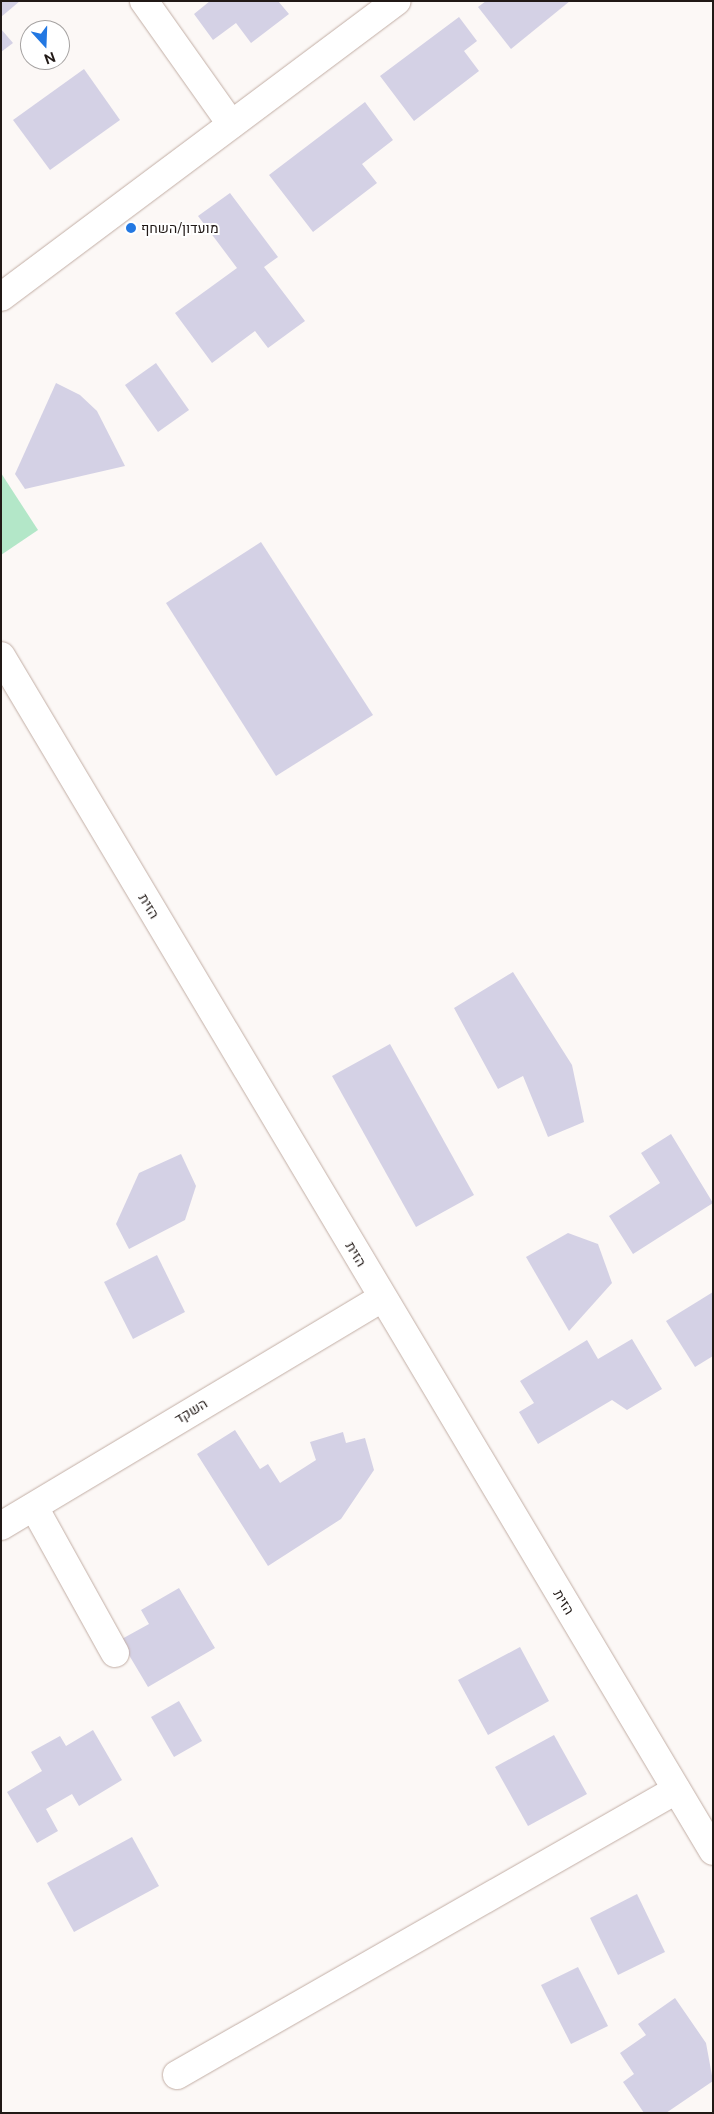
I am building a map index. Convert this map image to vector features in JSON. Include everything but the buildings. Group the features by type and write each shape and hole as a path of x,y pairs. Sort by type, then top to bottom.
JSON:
{"street":[{"path":"144,1 231,124"},
{"path":"1,297 396,1"},
{"name":"הזית","path":"1,656 713,1851"},
{"name":"השקד","path":"1,1526 382,1298"},
{"path":"34,1507 115,1653"},
{"path":"177,2075 676,1790"}],"green space":[{"path":"1,473 38,530 1,555"}],"place":[{"name":"מועדון/השחף","path":"131,228"}]}
